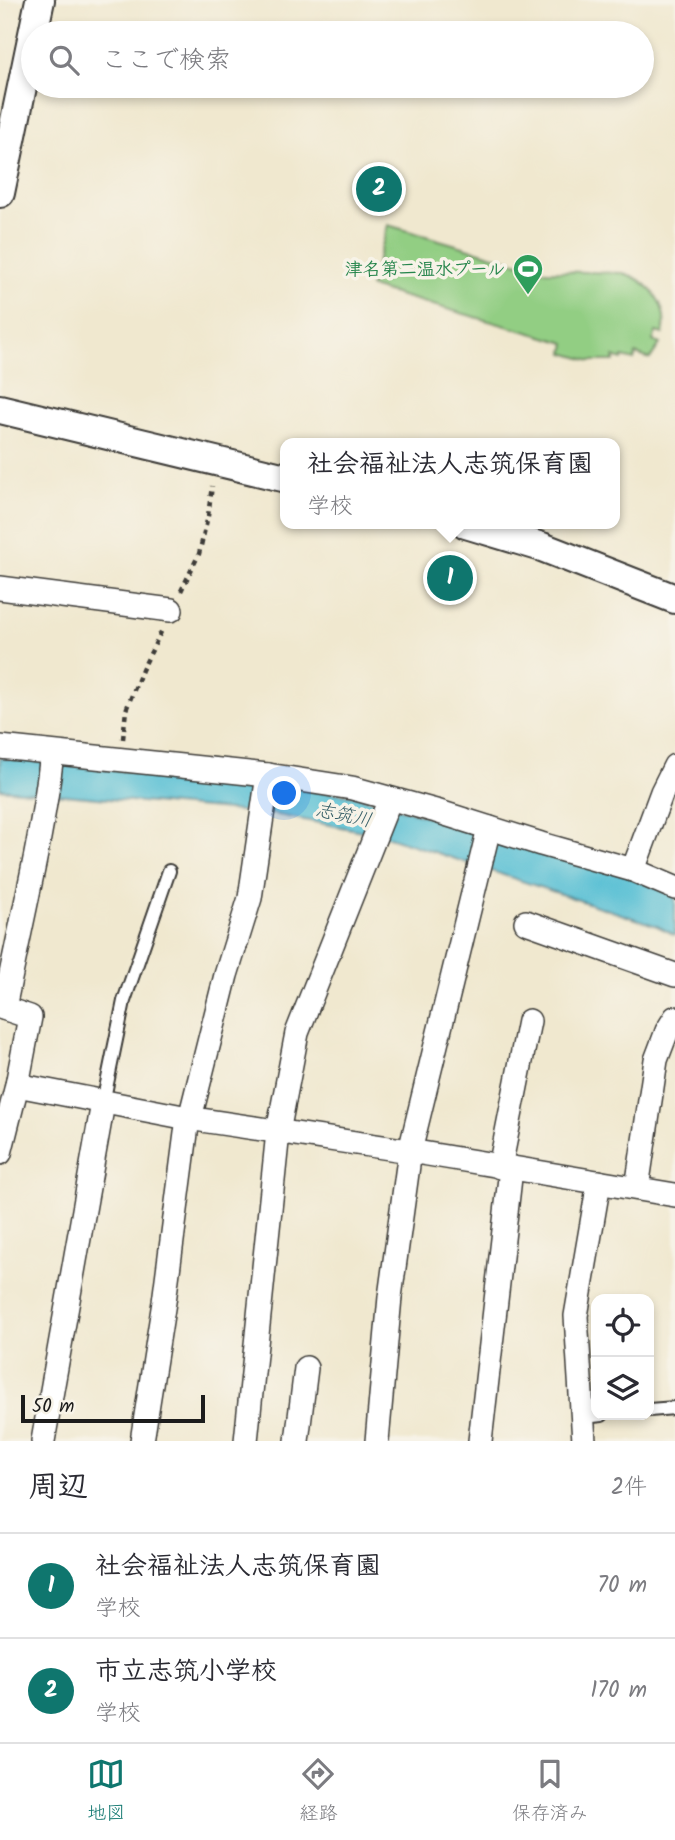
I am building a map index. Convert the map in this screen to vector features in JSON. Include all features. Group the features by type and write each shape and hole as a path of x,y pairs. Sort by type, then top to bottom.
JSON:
{"street":[{"path":"35,21 40,0"},
{"path":"0,193 4,148 21,78"},
{"path":"0,409 280,477"},
{"path":"483,529 542,547 675,599"},
{"path":"0,588 171,610"},
{"path":"0,747 268,775 352,789 633,870 675,888"},
{"path":"0,1153 18,1085 30,1017 2,1007 47,798 52,754"},
{"path":"633,870 662,792 675,766"},
{"path":"142,1441 189,1118 226,975 250,898 268,775"},
{"path":"246,1441 278,1132 297,1034 390,799"},
{"path":"377,1441 390,1297 410,1151 489,828"},
{"path":"526,922 675,975"},
{"path":"637,1188 656,1060 675,1018"},
{"path":"480,1441 505,1168 529,1021"},
{"path":"18,1085 189,1118 675,1195"},
{"path":"43,1441 103,1103"},
{"path":"591,1410 576,1316 599,1182"},
{"path":"297,1441 306,1368"},
{"path":"584,1441 591,1419"}],"lane":[{"path":"103,1103 124,1001 169,871"},
{"path":"654,1410 675,1408"}],"path":[{"path":"121,759 126,710 142,670 199,554 208,516 215,461"}],"green space":[{"name":"津名第二温水プール","path":"388,225 546,271 623,273 632,276 649,288 660,304 663,334 656,332 653,341 660,344 650,359 636,354 634,360 614,357 614,361 591,361 564,353 566,343 370,287"}],"water":[{"name":"志筑川","path":"0,758 354,795 633,877 675,896 675,935 657,926 383,835 272,814 0,789"}],"place":[{"name":"市立志筑小学校","path":"379,189"},
{"name":"津名第二温水プール","path":"528,296"},
{"name":"社会福祉法人志筑保育園","path":"450,578"}]}
